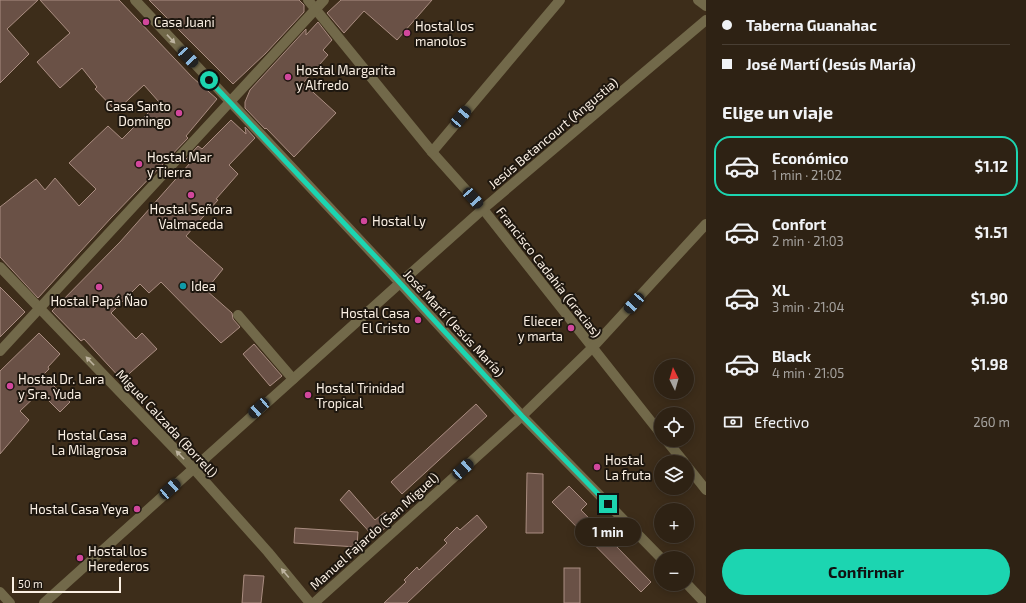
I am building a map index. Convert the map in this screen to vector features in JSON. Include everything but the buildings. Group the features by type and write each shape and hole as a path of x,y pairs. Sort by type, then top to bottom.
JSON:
{"street":[{"name":"José Martí (Jesús María)","path":"135,0 400,283 522,416 654,551"},
{"name":"Francisco Cadahía (Gracias)","path":"308,0 432,152 483,209 654,425"},
{"path":"0,351 231,103 324,0"},
{"path":"432,152 560,0"},
{"path":"698,0 706,6"},
{"name":"Jesús Betancourt (Angustia)","path":"44,603 483,209 706,20"},
{"name":"Manuel Fajardo (San Miguel)","path":"314,603 522,416 592,348 706,224"},
{"name":"Miguel Calzada (Borrell)","path":"0,266 193,468 268,552 310,603"},
{"path":"238,315 293,379"},
{"path":"672,447 678,455"},
{"path":"694,475 706,490"},
{"path":"694,591 705,603"},
{"path":"0,592 10,603"}],"place":[{"name":"Casa Juani","path":"146,22"},
{"name":"Hostal los manolos","path":"407,33"},
{"name":"Hostal Margarita y Alfredo","path":"288,77"},
{"name":"Casa Santo Domingo","path":"179,113"},
{"name":"Hostal Mar y Tierra","path":"139,164"},
{"name":"Hostal Señora Valmaceda","path":"191,195"},
{"name":"Hostal Ly","path":"364,221"},
{"name":"Idea","path":"183,286"},
{"name":"Hostal Papá Ñao","path":"99,287"},
{"name":"Hostal Casa El Cristo","path":"418,320"},
{"name":"Eliecer y marta","path":"571,328"},
{"name":"Hostal Dr. Lara y Sra. Yuda","path":"10,386"},
{"name":"Hostal Trinidad Tropical","path":"308,395"},
{"name":"Hostal Casa La Milagrosa","path":"135,442"},
{"name":"Hostal La fruta","path":"597,467"},
{"name":"Hostal Casa Yeya","path":"137,509"},
{"name":"Hostal los Herederos","path":"80,558"}],"route":[{"path":"209,80 389,271 522,416 608,504"}]}
